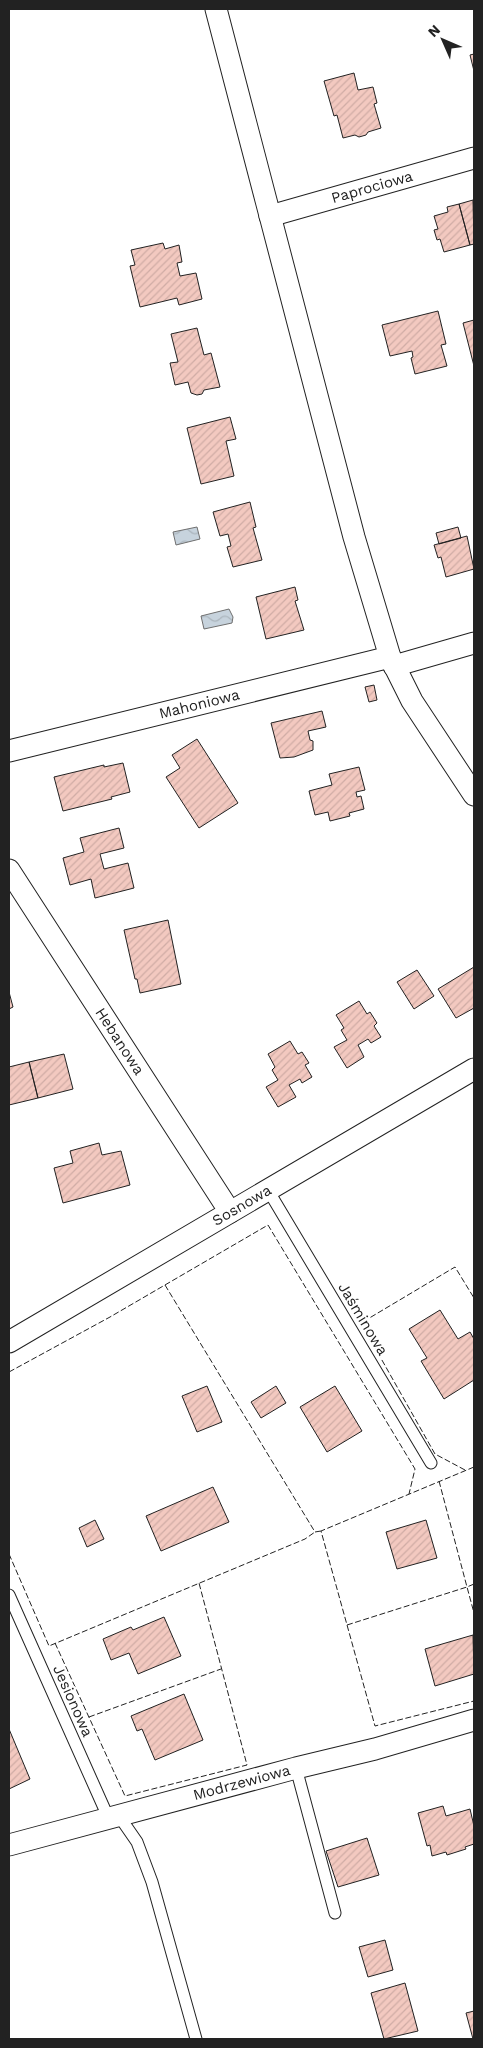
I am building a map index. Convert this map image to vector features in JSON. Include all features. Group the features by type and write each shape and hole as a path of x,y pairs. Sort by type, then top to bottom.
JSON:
{"street":[{"path":"216,9 356,546 392,662 412,701 474,795"},
{"name":"Paprociowa","path":"270,216 474,158"},
{"name":"Mahoniowa","path":"9,751 474,643"},
{"name":"Hebanowa","path":"9,870 230,1212"},
{"name":"Sosnowa","path":"9,1342 474,1069"},
{"name":"Modrzewiowa","path":"9,1845 296,1768 375,1749 474,1720"}],"lane":[{"name":"Jaśminowa","path":"268,1190 431,1463"},
{"name":"Jesionowa","path":"9,1595 114,1817 137,1842 152,1882 196,2039"},
{"path":"296,1768 335,1913"}],"water":[{"path":"197,527 200,539 176,545 173,532"},
{"path":"229,609 233,617 232,623 204,629 201,616"}],"building":[{"path":"474,54 474,71 470,55"},
{"path":"354,73 358,90 373,87 377,103 374,104 381,128 359,137 355,135 343,138 337,115 334,116 324,81"},
{"path":"473,200 474,244 470,245 459,204"},
{"path":"459,204 470,245 444,252 440,239 437,240 434,230 438,229 434,216 448,212 447,207"},
{"path":"163,243 165,249 179,245 182,262 177,263 180,276 196,273 202,299 179,305 177,298 140,307 130,266 135,265 131,250"},
{"path":"438,311 446,344 441,345 447,366 415,374 411,358 413,357 412,351 390,356 382,325"},
{"path":"474,320 474,366 463,323"},
{"path":"197,328 204,355 211,353 220,387 204,390 202,394 197,395 191,393 188,382 175,385 170,363 178,362 171,334"},
{"path":"230,417 236,439 226,441 234,476 201,484 187,428"},
{"path":"250,502 256,527 253,528 262,560 233,567 227,547 231,546 228,534 220,536 213,512"},
{"path":"458,527 461,538 439,544 436,533"},
{"path":"467,536 474,569 446,577 441,557 438,558 434,545"},
{"path":"295,587 298,600 295,601 304,630 266,639 256,597"},
{"path":"374,685 377,700 369,702 365,687"},
{"path":"322,711 326,727 308,731 310,740 313,741 313,750 294,757 280,758 271,723"},
{"path":"197,739 238,803 199,828 166,777 180,768 172,755"},
{"path":"123,763 130,792 111,797 112,799 63,811 54,777 104,765 104,767"},
{"path":"359,767 365,790 356,792 357,797 361,796 364,809 349,813 350,816 330,821 328,812 315,815 309,791 332,785 329,774"},
{"path":"119,828 124,848 100,854 104,869 128,863 134,888 95,898 91,879 70,885 63,858 84,852 80,838"},
{"path":"168,920 181,984 140,993 124,930"},
{"path":"474,967 474,1008 456,1018 438,989"},
{"path":"417,970 434,996 414,1009 397,982"},
{"path":"9,992 13,1007 9,1009"},
{"path":"359,1001 367,1014 370,1012 377,1023 374,1026 381,1037 371,1043 368,1039 358,1045 364,1057 347,1068 334,1047 347,1040 341,1030 344,1028 336,1015"},
{"path":"290,1041 298,1054 302,1052 309,1063 305,1065 312,1077 302,1083 300,1079 289,1085 296,1097 278,1107 266,1087 278,1080 272,1070 275,1067 268,1054"},
{"path":"64,1054 73,1089 38,1098 29,1062"},
{"path":"29,1062 38,1098 9,1105 9,1067"},
{"path":"99,1143 102,1155 121,1151 130,1185 63,1203 54,1168 73,1163 70,1151"},
{"path":"440,1310 458,1339 470,1332 474,1339 474,1380 444,1399 421,1361 427,1358 409,1329"},
{"path":"207,1386 222,1422 197,1432 182,1396"},
{"path":"276,1386 286,1403 261,1418 251,1402"},
{"path":"335,1386 362,1431 327,1452 300,1407"},
{"path":"213,1487 229,1522 161,1551 146,1516"},
{"path":"95,1520 104,1539 87,1547 79,1528"},
{"path":"426,1520 437,1558 397,1569 386,1532"},
{"path":"164,1617 181,1656 138,1674 129,1653 111,1660 103,1639 131,1627 133,1630"},
{"path":"473,1635 474,1674 435,1686 425,1649"},
{"path":"184,1694 203,1740 155,1760 142,1729 137,1731 131,1716"},
{"path":"9,1729 30,1779 9,1789"},
{"path":"443,1806 446,1816 470,1809 474,1826 474,1844 465,1847 466,1849 447,1855 446,1852 432,1856 430,1845 427,1846 418,1813"},
{"path":"367,1838 379,1875 338,1887 326,1851"},
{"path":"385,1940 393,1970 368,1977 359,1947"},
{"path":"405,1983 418,2031 384,2039 371,1993"},
{"path":"474,2011 474,2039 473,2039 466,2013"}],"fence":[{"path":"9,1372 110,1317 268,1225 415,1469 409,1494"},
{"path":"465,1470 435,1454 361,1323 455,1267 474,1298"},
{"path":"165,1285 315,1532 321,1531"},
{"path":"474,1467 321,1531 375,1726 474,1701"},
{"path":"347,1625 467,1587 439,1481"},
{"path":"9,1554 49,1646 305,1539 315,1532"},
{"path":"55,1643 125,1796 247,1765 199,1583"},
{"path":"474,1584 467,1587 474,1613"},
{"path":"89,1717 221,1669"}]}
